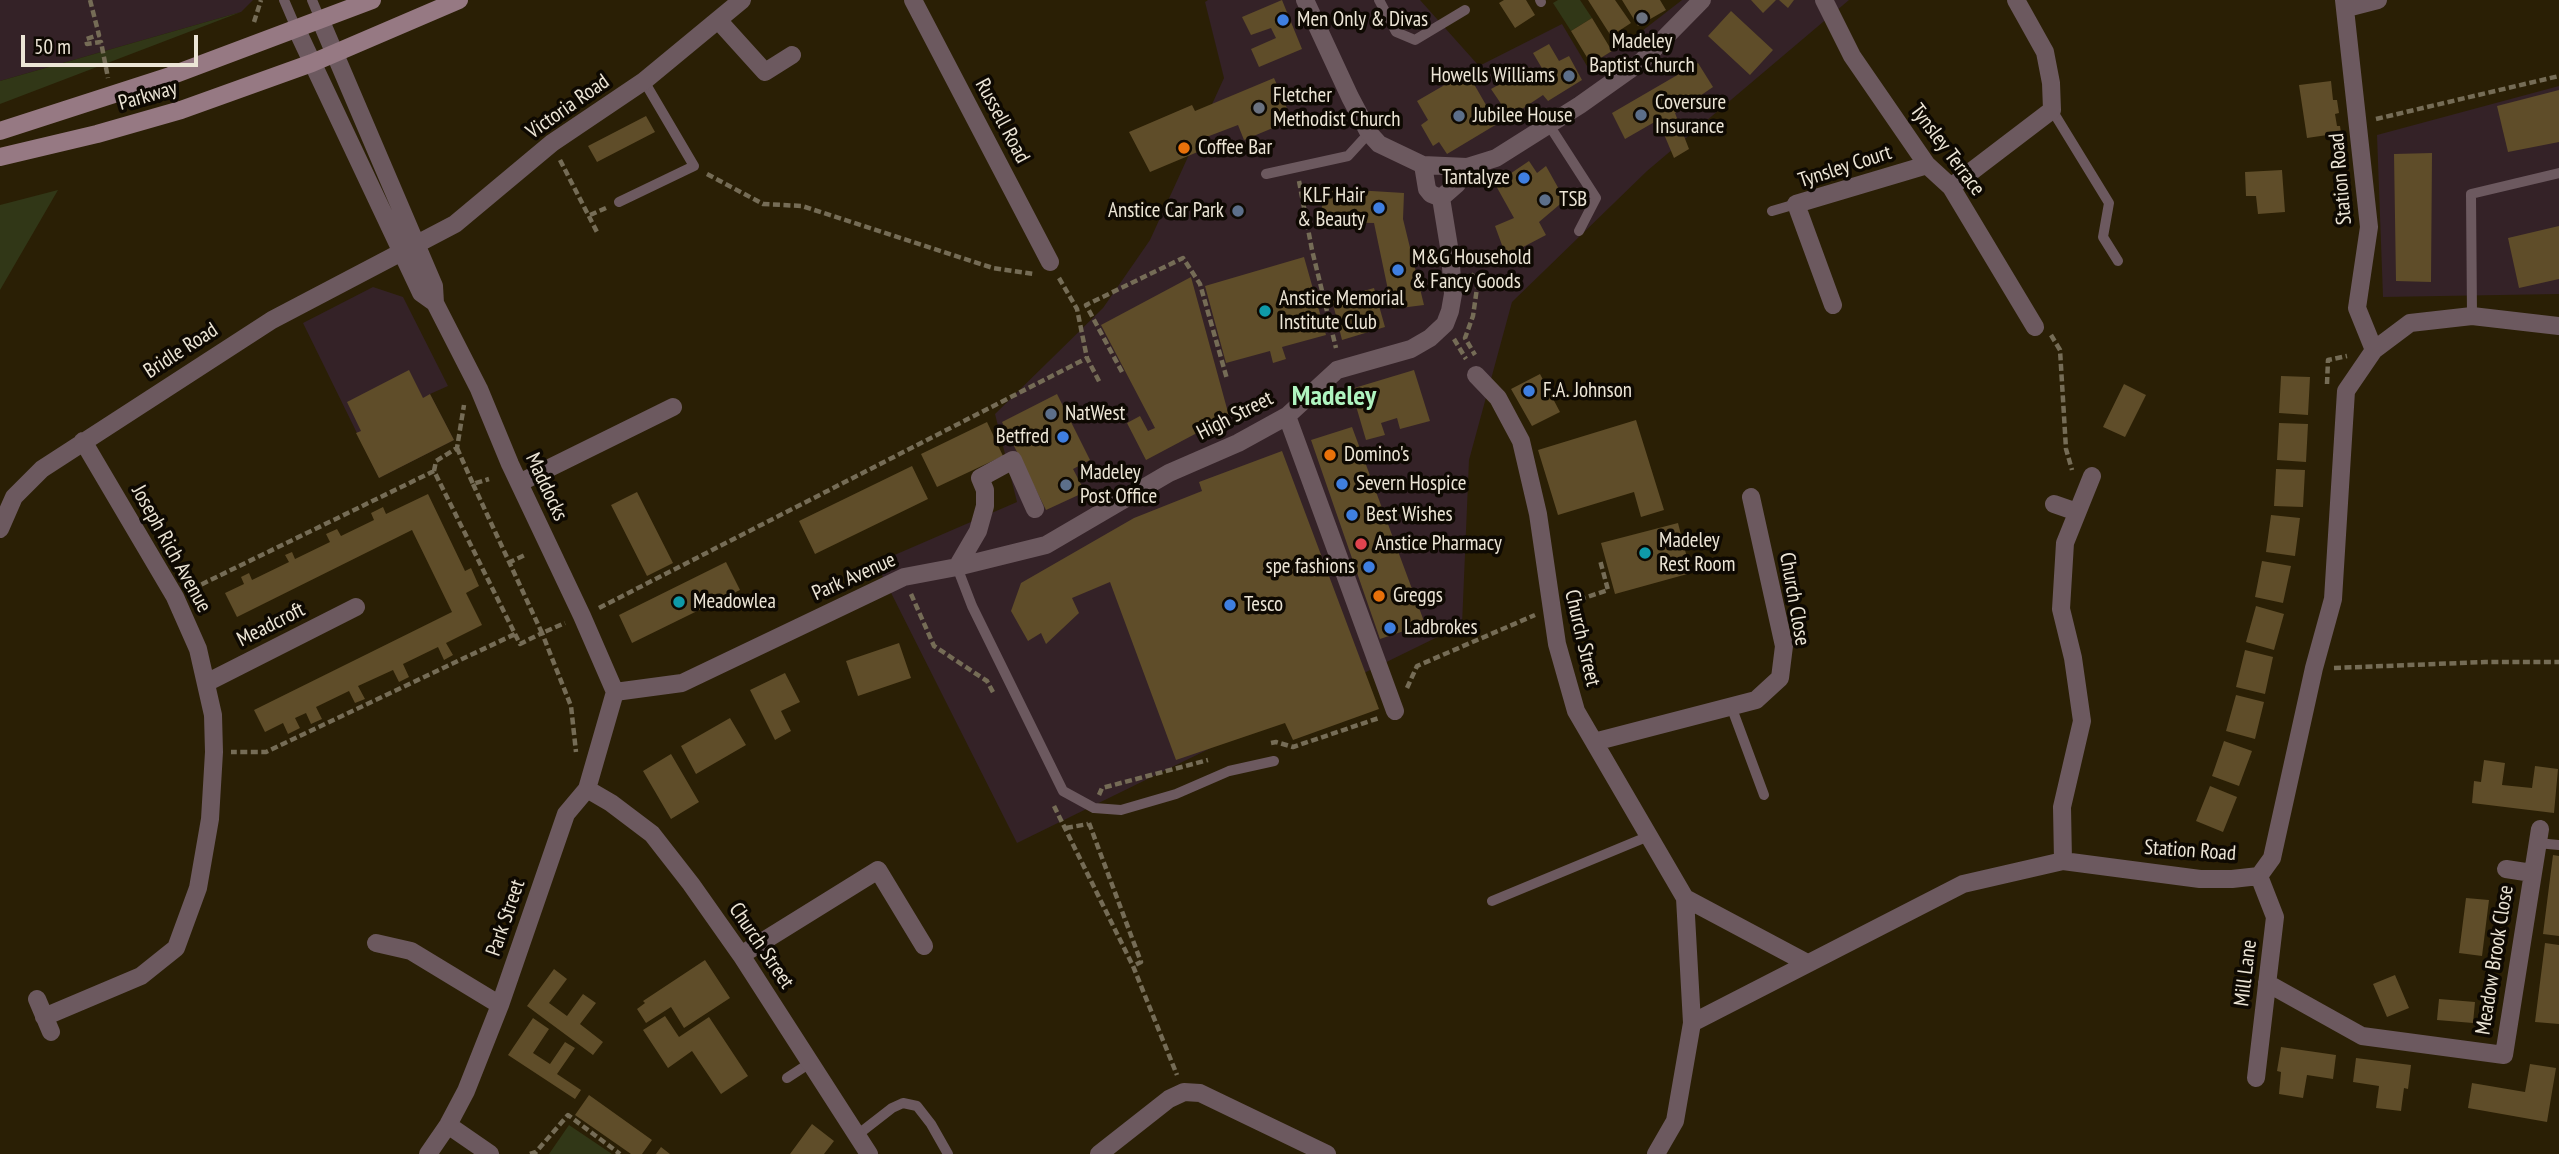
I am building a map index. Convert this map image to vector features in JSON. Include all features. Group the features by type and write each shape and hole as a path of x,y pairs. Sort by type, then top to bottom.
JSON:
{"street":[{"name":"Parkway","path":"0,131 170,76 372,0"},
{"name":"Parkway","path":"0,157 181,110 312,63 459,0"},
{"name":"Victoria Road","path":"409,250 455,224 552,143 644,81 742,0"},
{"name":"Russell Road","path":"913,0 1055,270"},
{"path":"1310,2 1369,133 1379,144 1423,165 1463,167 1496,158 1642,61 1702,0"},
{"name":"Tynsley Terrace","path":"1824,0 1852,56 1927,165 1951,187 2035,327"},
{"path":"1951,187 2052,110 2051,83 2045,52 2016,0"},
{"path":"2346,4 2378,0"},
{"name":"Station Road","path":"2346,4 2369,227 2357,308 2374,350"},
{"name":"Maddocks","path":"320,19 409,250 421,293 435,303 479,389 615,692"},
{"path":"718,20 765,72 792,55"},
{"name":"Maddocks","path":"296,28 409,250"},
{"path":"1423,165 1427,189 1441,198"},
{"name":"Tynsley Court","path":"1833,305 1796,204 1927,165"},
{"path":"1441,198 1457,184 1463,167"},
{"path":"1441,198 1450,253 1452,294 1445,324"},
{"name":"Bridle Road","path":"0,529 14,497 42,469 83,441 272,320 409,250"},
{"name":"Station Road","path":"1692,1023 1963,884 2063,861 2200,879 2259,876 2272,858 2279,835 2314,668 2333,599 2346,391 2374,350 2410,323 2472,316 2559,326"},
{"name":"High Street","path":"957,567 1046,545 1169,473 1238,443 1287,416 1337,370 1411,349 1430,338 1445,324"},
{"name":"Church Street","path":"1476,375 1498,398 1521,441 1538,514 1557,644 1576,712 1685,898 1692,1023 1675,1121 1656,1154"},
{"path":"519,483 673,407"},
{"path":"1287,416 1395,712"},
{"name":"Joseph Rich Avenue","path":"37,999 47,1025 141,976 176,948 198,888 210,819 213,715 198,649 175,597 83,441"},
{"path":"957,567 978,531 985,506 985,490 980,478 1013,460 1035,509"},
{"path":"2063,861 2062,807 2082,720 2073,658 2061,609 2065,543 2092,476"},
{"name":"Church Close","path":"1594,742 1756,700 1780,678 1784,646 1751,497"},
{"path":"2054,504 2079,505"},
{"name":"Park Avenue","path":"615,692 682,683 904,577 957,567"},
{"name":"Meadcroft","path":"206,682 356,607"},
{"name":"Park Street","path":"428,1154 467,1091 500,1005 566,814 587,789 615,692"},
{"name":"Church Street","path":"587,789 611,803 652,834 691,884 741,955 869,1154"},
{"name":"Meadow Brook Close","path":"2267,983 2362,1036 2504,1055 2538,836"},
{"name":"Meadow Brook Close","path":"2506,869 2532,873"},
{"path":"741,955 878,870 924,946"},
{"name":"Mill Lane","path":"2256,1078 2275,917 2259,876"},
{"path":"1685,898 1807,962"},
{"path":"376,943 411,951 500,1005"},
{"path":"1099,1154 1169,1099 1184,1091 1200,1093 1327,1154"},
{"path":"448,1125 490,1154"}],"lane":[{"path":"284,0 296,28"},
{"path":"312,0 320,19"},
{"path":"1380,0 1396,32 1415,40 1465,10"},
{"path":"619,202 694,166 644,81"},
{"path":"2052,110 2109,203 2103,237 2118,261"},
{"path":"1549,125 1596,198 1579,231"},
{"path":"1266,174 1348,156 1369,133"},
{"path":"2472,316 2471,194 2559,173"},
{"path":"1772,211 1796,204"},
{"path":"957,567 972,606 1063,791 1094,808 1121,810 1176,794 1229,771 1274,761"},
{"path":"1731,706 1764,795"},
{"path":"1492,901 1649,836"},
{"path":"2538,836 2559,845"},
{"path":"787,1078 810,1063"},
{"path":"856,1136 892,1108 903,1103 917,1106 948,1154"}],"path":[{"path":"90,0 99,36 86,39 87,44 101,42 108,79"},
{"path":"2358,123 2559,76"},
{"path":"552,143 597,232"},
{"path":"694,166 763,204 802,206 993,268 1055,270 1077,309 1087,359 1100,383"},
{"path":"1297,168 1312,250 1336,348"},
{"path":"1077,309 1183,258 1200,284 1227,379"},
{"path":"1086,305 1122,372"},
{"path":"1445,324 1476,375"},
{"path":"2035,327 2048,331 2060,350 2066,449 2079,505"},
{"path":"2326,387 2328,360 2374,350"},
{"path":"515,634 520,644 582,616 1087,359"},
{"path":"479,389 462,407 457,448 542,633 571,706 576,755 593,763"},
{"path":"433,471 436,461 457,448"},
{"path":"473,484 489,479"},
{"path":"508,563 525,555"},
{"path":"1417,666 1551,608 1608,590 1600,561"},
{"path":"904,577 934,646 987,681 1000,706"},
{"path":"2314,668 2559,662"},
{"path":"1263,745 1276,742 1293,747 1395,712"},
{"path":"1133,966 1141,962 1088,824 1102,788 1209,760"},
{"path":"1053,804 1133,966 1184,1091"},
{"path":"1066,828 1088,824"},
{"path":"530,1154 537,1152 568,1115 620,1154"}],"shaded area":[{"path":"0,0 253,0 241,12 0,81"},
{"path":"1420,0 1479,66 1562,24 1587,66 1633,38 1682,0 1849,0 1647,171 1512,302 1469,460 1462,625 1017,843 876,563 1017,502 995,414 1103,308 1150,240 1224,78 1205,2"},
{"path":"2559,86 2559,294 2383,297 2377,135"},
{"path":"373,287 403,297 448,386 430,394 454,440 379,478 303,323"}],"green space":[{"path":"1558,0 1580,0 1592,18 1571,31 1553,3"},
{"path":"241,12 0,104 0,81"},
{"path":"58,190 0,290 0,205"},
{"path":"569,1125 612,1154 549,1154"}],"building":[{"path":"1282,0 1302,49 1259,67 1251,49 1276,38 1271,28 1251,35 1242,17"},
{"path":"1504,0 1526,0 1535,15 1515,28 1499,3"},
{"path":"1588,0 1615,0 1631,23 1611,36"},
{"name":"Madeley Baptist Church","path":"1622,0 1660,0 1666,10 1638,26"},
{"path":"1751,0 1776,0 1763,13"},
{"path":"1779,0 1794,0 1788,8"},
{"path":"1731,11 1773,50 1750,75 1708,36"},
{"path":"1592,18 1612,51 1591,64 1571,31"},
{"path":"1549,44 1559,61 1569,56 1582,80 1548,101 1543,95 1510,117 1491,89 1530,67 1534,75 1543,70 1533,53"},
{"path":"1698,63 1713,87 1675,113 1689,149 1674,158 1658,120 1625,139 1612,113"},
{"path":"1467,72 1497,124 1447,154 1439,142 1433,146 1421,125 1428,120 1417,101"},
{"path":"1274,78 1292,120 1244,140 1238,125 1196,141 1200,151 1150,172 1129,132 1192,105 1195,111"},
{"path":"2331,81 2333,100 2337,100 2339,113 2335,114 2337,126 2340,126 2341,133 2307,138 2299,85"},
{"path":"2559,90 2559,142 2508,152 2497,106"},
{"path":"646,116 655,132 597,162 588,146"},
{"path":"2432,153 2431,282 2396,281 2394,154"},
{"path":"1529,161 1537,173 1546,166 1565,200 1539,222 1546,235 1506,256 1495,226 1514,218 1495,184"},
{"path":"2282,170 2285,212 2258,214 2256,196 2246,196 2245,172"},
{"path":"1323,188 1404,193 1403,219 1424,305 1392,309 1374,223 1321,222"},
{"path":"2559,226 2559,279 2519,288 2508,238"},
{"name":"Anstice Memorial Institute Club","path":"1304,257 1326,335 1282,347 1286,359 1273,363 1270,351 1226,363 1205,286"},
{"path":"1191,277 1229,416 1146,460 1127,423 1140,416 1148,431 1155,428 1101,325"},
{"path":"1374,288 1385,327 1342,340 1332,300"},
{"path":"409,370 423,398 430,394 454,440 379,478 356,433 361,431 347,402"},
{"path":"1414,370 1430,421 1400,429 1397,418 1381,423 1385,435 1366,440 1351,389"},
{"path":"1540,374 1560,412 1532,426 1511,389"},
{"path":"2281,376 2310,377 2308,415 2279,413"},
{"path":"2124,384 2146,395 2125,437 2103,427"},
{"path":"1057,394 1090,460 1073,469 1085,492 1046,510 1002,422"},
{"path":"1636,420 1664,510 1641,517 1634,492 1558,515 1538,450"},
{"path":"987,422 1003,456 937,487 921,454"},
{"path":"2279,423 2308,424 2306,462 2277,460"},
{"path":"1352,427 1425,624 1380,639 1311,440"},
{"name":"Tesco","path":"1282,451 1379,709 1293,740 1285,723 1176,760 1110,582 1072,598 1079,613 1046,644 1041,633 1028,641 1011,611 1021,583 1134,518 1202,491 1199,482"},
{"path":"912,466 928,499 815,554 799,521"},
{"path":"2276,469 2305,470 2303,507 2274,506"},
{"name":"Meadowlea","path":"637,492 673,563 647,576 611,505"},
{"path":"428,494 465,571 471,568 479,586 466,593 482,625 446,643 453,655 444,660 438,647 403,664 409,677 399,682 393,670 358,686 365,699 355,703 349,691 316,707 322,719 311,724 306,713 295,718 300,728 288,734 283,723 265,732 254,710 452,612 412,530 237,617 225,593 244,584 241,577 249,573 252,580 289,562 285,555 292,552 295,559 330,542 326,534 337,529 341,536 374,520 371,513 383,507 386,514"},
{"path":"2271,515 2300,518 2295,556 2266,552"},
{"name":"Madeley Rest Room","path":"1678,523 1691,573 1615,594 1601,543"},
{"path":"2262,561 2291,566 2283,603 2255,597"},
{"name":"Meadowlea","path":"726,562 740,590 632,643 619,615"},
{"path":"2256,606 2284,614 2274,650 2246,642"},
{"path":"899,643 911,678 858,696 846,661"},
{"path":"2245,650 2273,657 2265,694 2236,687"},
{"path":"785,673 800,702 781,711 791,731 775,740 750,690"},
{"path":"2236,695 2264,702 2255,739 2226,731"},
{"path":"730,718 746,745 696,774 681,746"},
{"path":"2224,741 2252,751 2239,786 2212,776"},
{"path":"671,754 699,802 671,819 643,771"},
{"path":"2484,760 2505,763 2502,785 2532,788 2535,766 2558,769 2554,813 2472,803 2474,781 2481,782"},
{"path":"2210,786 2237,797 2223,832 2196,821"},
{"path":"2553,855 2559,856 2559,936 2543,934"},
{"path":"2466,898 2489,900 2482,956 2459,953"},
{"path":"2545,943 2559,945 2559,1024 2535,1022"},
{"path":"705,960 730,998 684,1028 671,1007 646,1023 637,1009 645,1003 643,1001"},
{"path":"554,969 567,979 549,1003 567,1016 583,994 596,1003 580,1024 603,1042 593,1055 527,1006"},
{"path":"2395,975 2409,1008 2387,1017 2373,984"},
{"path":"2439,999 2475,1002 2473,1023 2437,1020"},
{"path":"665,1016 679,1037 709,1017 748,1076 721,1094 692,1051 668,1068 643,1030"},
{"path":"533,1018 549,1029 533,1053 550,1064 565,1042 575,1048 557,1074 581,1090 575,1099 508,1055"},
{"path":"2281,1047 2336,1055 2333,1079 2307,1075 2303,1098 2279,1094 2281,1072 2277,1071"},
{"path":"2356,1058 2411,1065 2408,1089 2404,1088 2401,1111 2376,1108 2379,1086 2353,1082"},
{"path":"2530,1064 2556,1068 2547,1122 2468,1108 2472,1083 2525,1092"},
{"path":"589,1095 652,1140 642,1154 631,1154 575,1115"},
{"path":"812,1124 834,1141 824,1154 790,1154"},
{"path":"661,1147 670,1154 656,1154"}],"place":[{"name":"Madeley Baptist Church","path":"1642,18"},
{"name":"Men Only & Divas","path":"1283,20"},
{"name":"Howells Williams","path":"1569,76"},
{"name":"Fletcher Methodist Church","path":"1259,108"},
{"name":"Coversure Insurance","path":"1641,115"},
{"name":"Jubilee House","path":"1459,116"},
{"name":"Coffee Bar","path":"1184,148"},
{"name":"Tantalyze","path":"1524,178"},
{"name":"TSB","path":"1545,200"},
{"name":"KLF Hair & Beauty","path":"1379,208"},
{"name":"Anstice Car Park","path":"1238,211"},
{"name":"M&G Household & Fancy Goods","path":"1398,270"},
{"name":"Anstice Memorial Institute Club","path":"1265,311"},
{"name":"F.A. Johnson","path":"1529,391"},
{"name":"NatWest","path":"1051,414"},
{"name":"Betfred","path":"1063,437"},
{"name":"Domino's","path":"1330,455"},
{"name":"Severn Hospice","path":"1342,484"},
{"name":"Madeley Post Office","path":"1066,485"},
{"name":"Best Wishes","path":"1352,515"},
{"name":"Anstice Pharmacy","path":"1361,544"},
{"name":"Madeley Rest Room","path":"1645,553"},
{"name":"spe fashions","path":"1369,567"},
{"name":"Greggs","path":"1379,596"},
{"name":"Meadowlea","path":"679,602"},
{"name":"Tesco","path":"1230,605"},
{"name":"Ladbrokes","path":"1390,628"}],"district":[{"name":"Madeley","path":"1334,397"}]}
